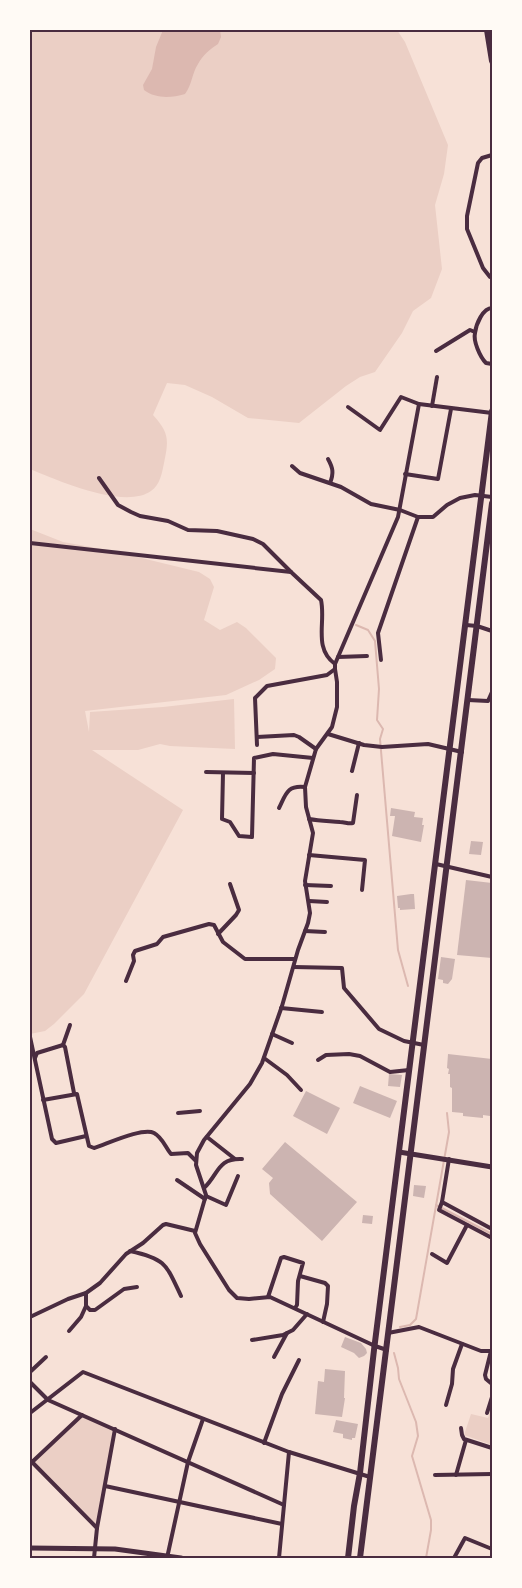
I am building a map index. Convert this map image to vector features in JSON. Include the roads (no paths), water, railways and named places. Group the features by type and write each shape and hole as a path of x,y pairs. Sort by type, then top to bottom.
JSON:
{"main road":[{"path":"487,30 492,61"},
{"path":"348,1558 492,412"},
{"path":"360,1558 477,626 491,528 492,502"}],"street":[{"path":"492,155 482,158 478,164 473,195 467,216 467,229 475,250 483,268 492,277"},
{"path":"492,308 489,307 484,311 475,332 482,359 486,363 492,364"},
{"path":"436,351 470,330 475,332"},
{"path":"432,406 436,377"},
{"path":"348,407 380,430 401,397 418,404 492,412"},
{"path":"387,1350 268,1297 249,1300 236,1298 200,1244 195,1231 205,1198 204,1188 195,1160 201,1145 250,1084 264,1058 305,931 310,913 305,885 313,834 306,807 305,787 316,749 332,727 337,707 335,664 400,510 418,404"},
{"path":"406,474 438,479 452,409"},
{"path":"328,459 333,468 330,483"},
{"path":"292,466 300,473 342,487 371,504 400,510 418,517 433,517 443,508 460,498 475,495 492,497"},
{"path":"99,478 118,505 130,512 140,516 168,521 188,530 217,531 253,539 263,544 321,600 323,621 321,644 329,660 335,664"},
{"path":"380,660 378,633 418,517"},
{"path":"30,543 291,572"},
{"path":"466,625 492,631"},
{"path":"338,657 367,656"},
{"path":"257,745 255,698 268,686 327,674 335,669"},
{"path":"468,700 488,701 492,692"},
{"path":"328,734 359,743 380,746 428,744 462,752"},
{"path":"257,737 299,736 316,749"},
{"path":"352,771 359,743"},
{"path":"223,773 222,819 230,822 239,836 252,837 254,758 273,754 313,758"},
{"path":"206,772 254,774"},
{"path":"279,808 287,791 295,786 305,787"},
{"path":"309,819 353,823 357,795"},
{"path":"310,855 365,860 362,890"},
{"path":"436,864 492,877"},
{"path":"218,934 239,910 230,884"},
{"path":"305,885 330,886"},
{"path":"309,901 327,902"},
{"path":"126,981 134,961 133,955 135,951 157,944 164,937 209,924 214,925 223,942 246,959 295,959"},
{"path":"305,931 325,932"},
{"path":"294,966 342,968 344,988 379,1029 404,1041 424,1045"},
{"path":"281,1008 322,1012"},
{"path":"70,1025 63,1045 89,1146 94,1148 145,1131 154,1133 163,1140 171,1154 188,1154 195,1160"},
{"path":"272,1034 292,1043"},
{"path":"30,1037 54,1142 86,1136"},
{"path":"34,1058 37,1053 63,1045"},
{"path":"318,1060 326,1055 349,1054 366,1059 390,1072 409,1070"},
{"path":"264,1058 287,1075 300,1090"},
{"path":"43,1100 74,1093"},
{"path":"178,1113 200,1111"},
{"path":"207,1137 235,1159"},
{"path":"399,1152 492,1167"},
{"path":"204,1188 223,1164 235,1159 242,1159"},
{"path":"445,1159 439,1210 492,1238"},
{"path":"177,1180 205,1198 226,1205 238,1176"},
{"path":"441,1205 492,1229"},
{"path":"30,1318 68,1299 86,1293 100,1283 130,1251 143,1243 162,1225 166,1224 195,1231"},
{"path":"432,1254 447,1263 467,1225"},
{"path":"130,1251 153,1258 166,1265 181,1296"},
{"path":"268,1297 281,1258 284,1257 303,1263 295,1308"},
{"path":"300,1276 325,1283 328,1286 323,1322"},
{"path":"86,1306 90,1310 95,1310 124,1289 137,1287"},
{"path":"69,1331 81,1318 86,1306 86,1293"},
{"path":"252,1340 294,1330 307,1314"},
{"path":"388,1333 419,1326 462,1344 492,1351 485,1375 492,1384"},
{"path":"274,1357 286,1333"},
{"path":"446,1405 452,1384 453,1369 462,1344"},
{"path":"30,1372 46,1357"},
{"path":"264,1443 282,1394 299,1360"},
{"path":"30,1413 83,1372 264,1443 371,1477"},
{"path":"30,1382 48,1400 284,1505"},
{"path":"487,1413 492,1397"},
{"path":"82,1415 31,1462 97,1528"},
{"path":"168,1557 178,1502 188,1462 203,1419"},
{"path":"461,1428 462,1437 466,1440 492,1448"},
{"path":"94,1558 97,1528 114,1429"},
{"path":"456,1475 466,1440"},
{"path":"279,1558 289,1452"},
{"path":"435,1475 492,1474"},
{"path":"105,1486 282,1524"},
{"path":"454,1558 465,1538 492,1549"},
{"path":"30,1548 137,1551 181,1558"}],"waterway":[{"path":"356,625 368,630 375,641 379,689 377,720 383,729 380,739 398,950 408,986"},
{"path":"400,1327 410,1325 416,1319 449,1132 447,1113"},
{"path":"436,1205 492,1234"},
{"path":"394,1353 399,1379 416,1422 418,1436 412,1456 431,1520 426,1558"}]}
